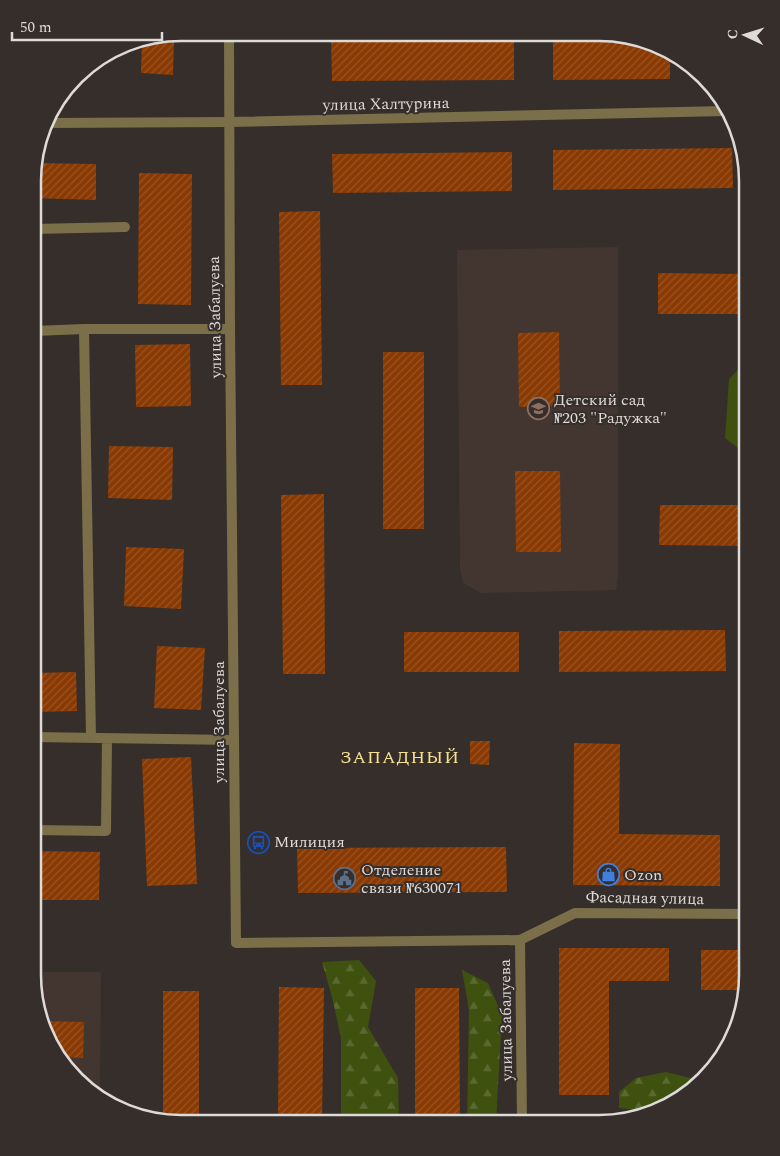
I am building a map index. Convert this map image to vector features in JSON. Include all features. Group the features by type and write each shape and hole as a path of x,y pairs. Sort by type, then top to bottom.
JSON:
{"street":[{"name":"улица Забалуева","path":"229,41 236,943 520,940 522,1115"},
{"name":"улица Халтурина","path":"54,123 229,122 720,111"},
{"path":"41,229 125,227"},
{"path":"41,331 84,328 230,329"},
{"path":"84,328 90,738"},
{"path":"41,737 234,740"},
{"path":"41,830 106,831 107,739"},
{"name":"Фасадная улица","path":"520,940 574,913 738,914"}],"shaded area":[{"name":"Детский сад №203 \"Радужка\"","path":"618,247 618,577 616,590 481,593 463,583 460,568 457,250"},
{"path":"41,972 101,972 100,1089 82,1074 60,1045 52,1029 44,1002"}],"green space":[{"path":"739,369 739,449 725,438 729,379"},
{"path":"359,960 376,981 368,1027 398,1078 399,1115 341,1115 341,1038 322,962"},
{"path":"462,970 488,983 502,1015 496,1115 467,1115 469,1010"},
{"path":"666,1072 693,1079 669,1096 653,1104 635,1110 619,1108 619,1092 636,1078"}],"building":[{"path":"174,41 173,75 141,73 142,47"},
{"path":"331,41 514,41 514,80 332,81"},
{"path":"553,41 617,42 653,52 670,61 670,79 553,80"},
{"path":"732,148 733,188 553,190 553,150"},
{"path":"512,152 512,191 333,193 332,154"},
{"path":"42,163 96,164 96,200 41,198"},
{"path":"139,173 192,174 191,305 138,304"},
{"path":"320,211 322,385 281,385 279,212"},
{"path":"658,273 739,274 739,314 658,314"},
{"path":"559,332 560,406 519,407 518,333"},
{"path":"190,344 191,406 136,407 135,345"},
{"path":"383,352 424,352 424,529 383,529"},
{"path":"109,446 173,447 172,500 108,498"},
{"path":"515,471 560,471 561,552 516,552"},
{"path":"324,494 325,674 283,674 281,495"},
{"path":"660,505 739,505 739,546 659,545"},
{"path":"126,547 184,549 181,609 124,606"},
{"path":"725,630 726,671 559,672 559,631"},
{"path":"404,632 519,632 519,672 404,672"},
{"path":"157,646 205,648 201,710 154,708"},
{"path":"76,672 77,711 41,712 41,673"},
{"path":"470,741 490,741 489,765 470,764"},
{"path":"574,743 620,744 619,834 720,835 720,886 573,885"},
{"path":"191,757 197,884 147,886 142,759"},
{"path":"506,847 507,892 298,893 297,848"},
{"path":"41,851 100,852 99,900 41,900"},
{"path":"559,948 669,948 669,981 609,981 609,1095 559,1095"},
{"path":"701,950 738,950 737,990 701,990"},
{"path":"279,987 324,988 322,1115 278,1115"},
{"path":"415,988 459,988 460,1115 415,1115"},
{"path":"163,991 199,991 199,1115 163,1114"},
{"path":"49,1021 84,1022 83,1058 68,1057 60,1045"}],"place":[{"name":"Детский сад №203 \"Радужка\"","path":"538,409"},
{"name":"Милиция","path":"258,842"},
{"name":"Ozon","path":"608,875"},
{"name":"Отделение связи №630071","path":"345,879"}],"district":[{"name":"ЗАПАДНЫЙ","path":"400,757"}]}
